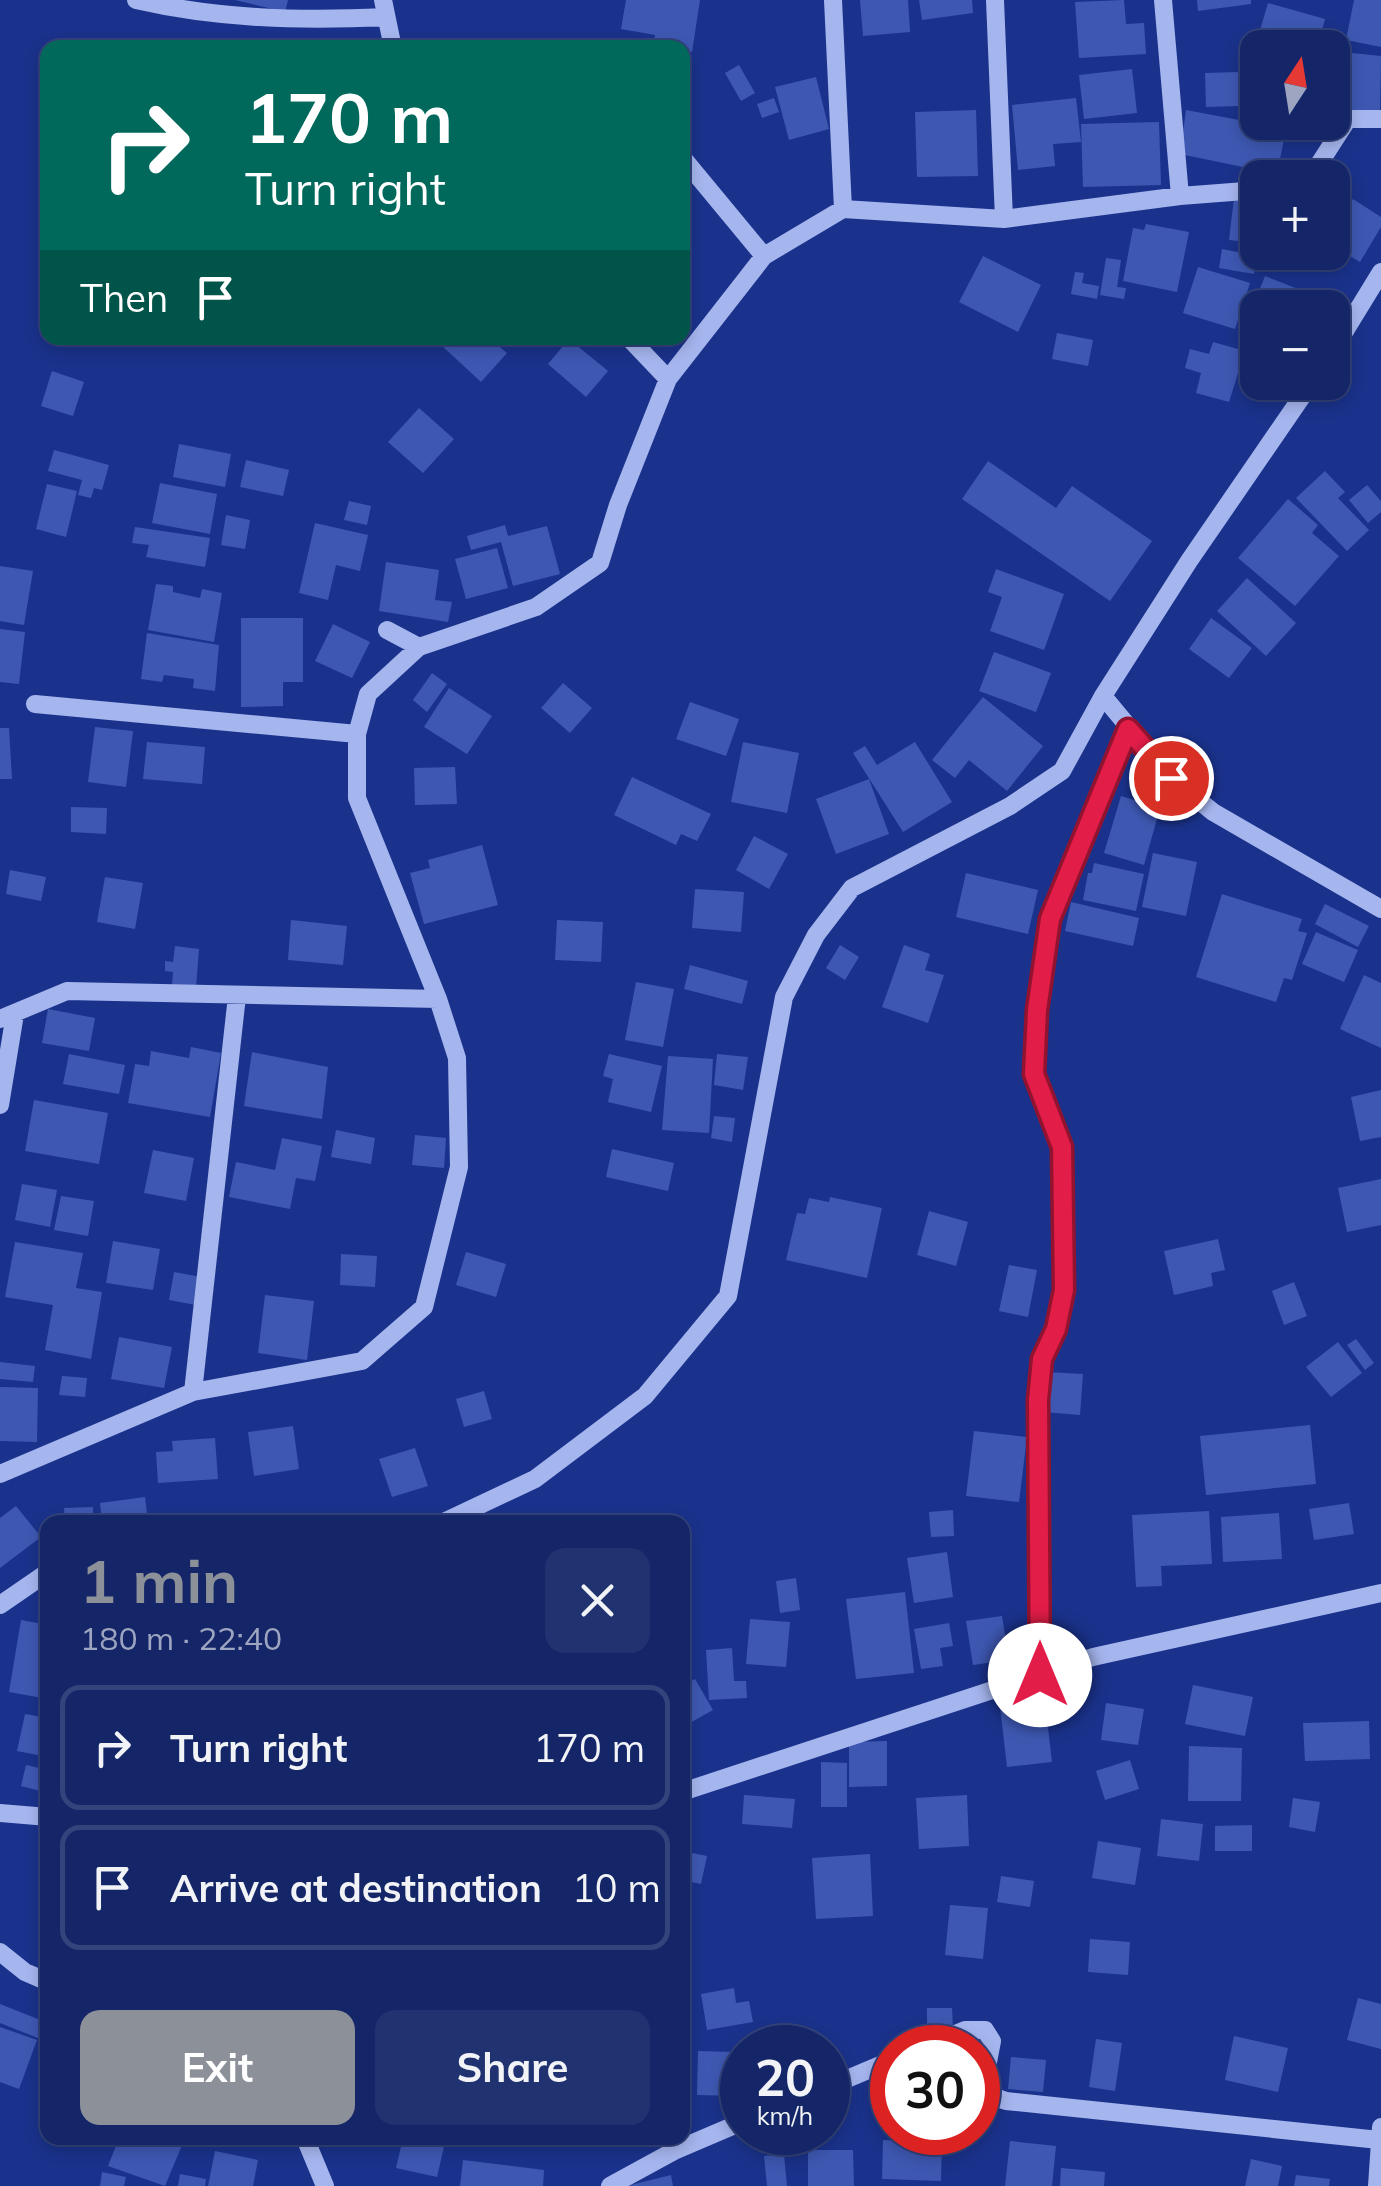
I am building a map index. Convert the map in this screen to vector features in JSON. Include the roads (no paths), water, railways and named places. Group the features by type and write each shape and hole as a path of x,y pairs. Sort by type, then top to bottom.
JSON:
{"street":[{"path":"136,0 177,10 296,21 384,8 390,40"},
{"path":"834,0 842,209"},
{"path":"996,0 1004,219"},
{"path":"1163,0 1180,196"},
{"path":"1322,160 1348,119 1381,119"},
{"path":"690,168 764,256"},
{"path":"0,1474 193,1392 362,1360 424,1307 460,1168 457,1058 358,798 357,734 368,694 419,647 536,607 600,563 668,379 764,256 842,209 1004,219 1240,191"},
{"path":"1350,323 1381,272"},
{"path":"636,345 668,379"},
{"path":"459,1515 535,1479 645,1396 728,1296 784,997 816,935 852,888 1010,806 1062,771 1103,696 1189,561 1300,400"},
{"path":"387,630 419,647"},
{"path":"1103,696 1171,778 1213,812 1381,909"},
{"path":"35,704 357,734"},
{"path":"1040,1675 1038,1400 1042,1359 1056,1329 1064,1290 1062,1147 1034,1074 1037,1010 1050,919 1128,729"},
{"path":"0,1104 7,1016 67,991 438,1000"},
{"path":"193,1392 237,996"},
{"path":"0,1605 40,1578"},
{"path":"690,1789 1093,1657 1381,1592"},
{"path":"0,1813 40,1816"},
{"path":"0,1952 40,1979"},
{"path":"1000,2099 1380,2134 1377,2186"},
{"path":"690,2144 720,2131"},
{"path":"308,2145 325,2186"},
{"path":"610,2186 688,2145"}]}
